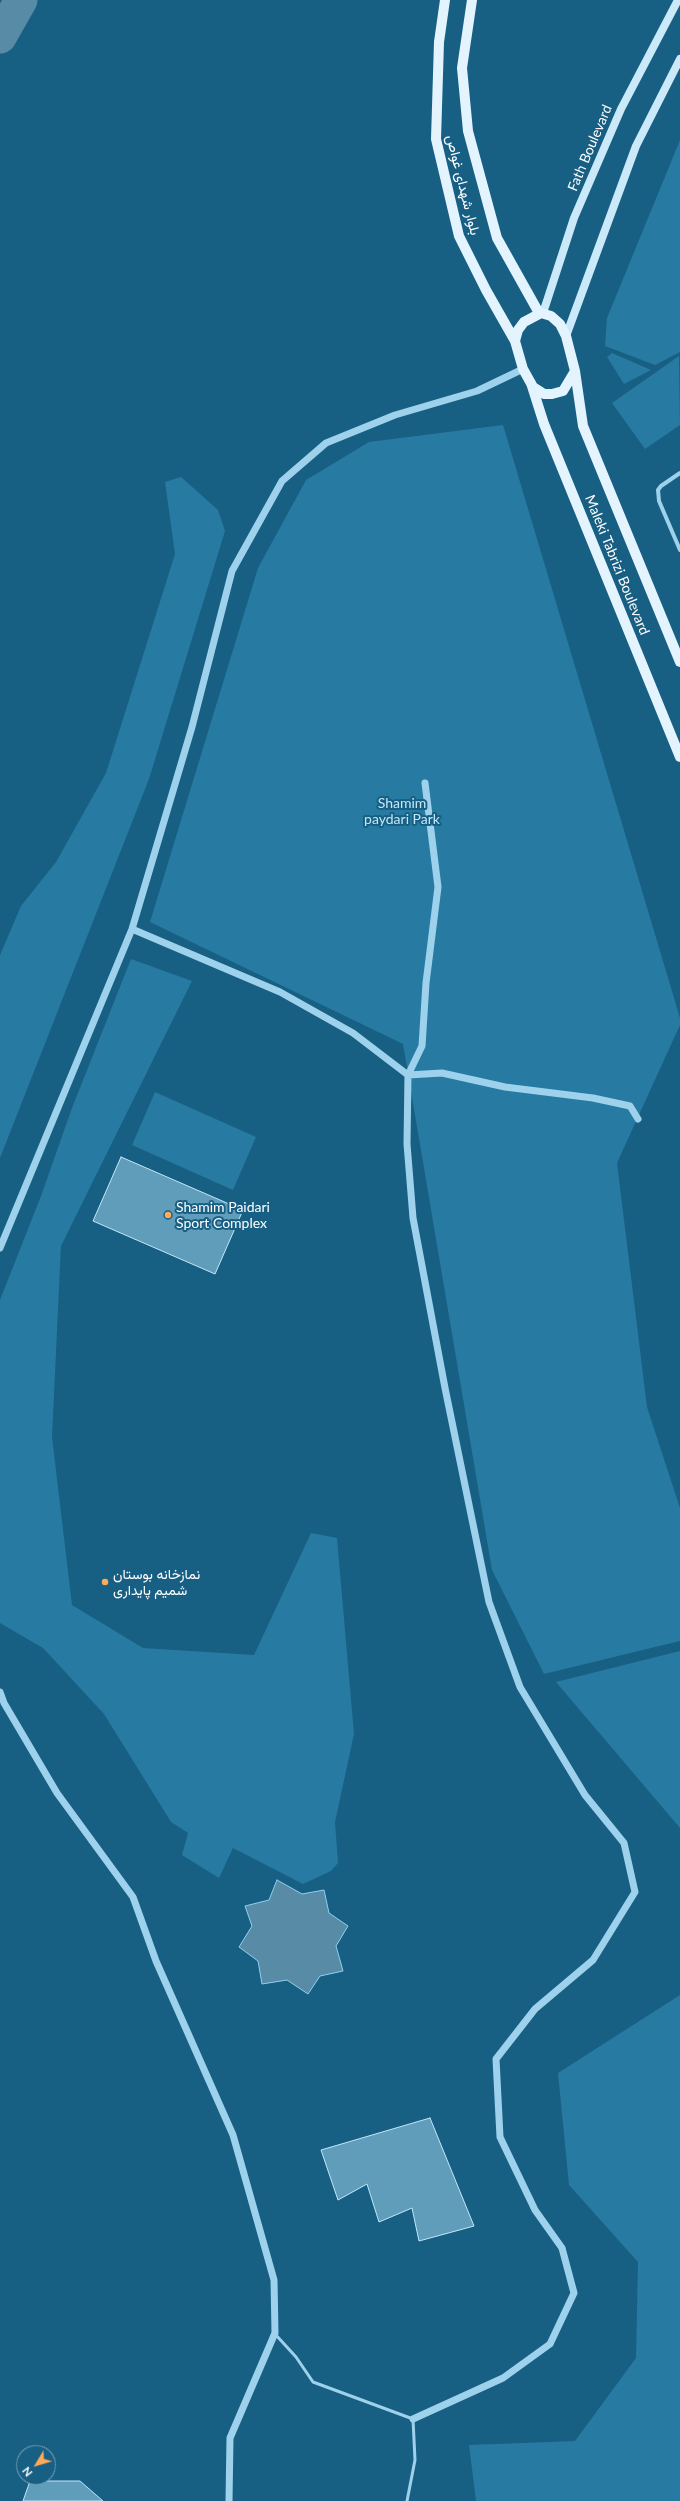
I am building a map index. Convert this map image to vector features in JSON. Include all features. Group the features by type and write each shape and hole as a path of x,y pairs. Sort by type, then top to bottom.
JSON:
{"main road":[{"name":"بلوار شهدای غواص","path":"445,0 439,42 436,139 460,236 486,290 515,341"},
{"name":"بلوار شهدای غواص","path":"472,0 462,68 468,131 497,238 541,313"},
{"name":"Fath Boulevard","path":"541,313 574,218 621,109 678,0"},
{"path":"566,336 636,146 680,59"},
{"path":"541,313 551,316 560,324 566,336 575,372 563,391 552,394 544,394 531,383 523,370 515,341 518,330 524,322 541,313"},
{"name":"Maleki Tabrizi Boulevard","path":"575,372 583,426 680,662"},
{"name":"Maleki Tabrizi Boulevard","path":"531,383 547,431 680,757"}],"street":[{"path":"0,1248 132,929 192,727 232,571 282,482 326,443 395,415 477,391 523,370"},
{"path":"680,473 661,486 658,490 659,501 680,550"},
{"path":"413,2419 503,2378 550,2344 574,2293 562,2248 535,2210 500,2137 496,2059 535,2009 593,1960 635,1892 624,1843 585,1795 520,1687 489,1602 445,1388 413,1218 407,1144 408,1075 422,1046 426,983 438,887 425,783"},
{"path":"132,929 280,992 353,1033 408,1075 442,1073 505,1087 593,1098 630,1106 638,1119"},
{"path":"0,1692 4,1703 57,1793 133,1897 156,1961 233,2135 274,2280 275,2333 230,2438 229,2501"}],"lane":[{"path":"275,2333 296,2357 313,2382 413,2419 415,2460 407,2501"}],"green space":[{"path":"680,140 680,352 655,365 605,346 607,318"},
{"path":"612,353 651,370 624,384 607,357"},
{"path":"679,356 680,425 645,449 612,403"},
{"name":"Shamim paydari Park","path":"503,425 680,1018 680,1025 617,1163 647,1407 680,1508 680,1641 544,1674 492,1570 403,1044 150,922 258,568 306,480 369,442"},
{"path":"181,477 218,510 225,531 149,779 0,1158 0,955 21,906 56,862 106,773 175,554 165,482"},
{"path":"131,959 192,981 61,1246 52,1437 72,1605 143,1648 254,1655 311,1533 337,1538 354,1734 335,1822 338,1863 331,1871 303,1884 233,1848 219,1878 182,1855 188,1833 171,1822 104,1714 43,1648 0,1623 0,1300 41,1196 72,1108"},
{"path":"155,1092 256,1137 233,1190 132,1145"},
{"path":"680,1651 680,1828 556,1682"},
{"path":"680,1995 680,2501 476,2501 469,2445 575,2441 636,2358 638,2262 569,2185 558,2073"}],"shaded area":[{"path":"277,1880 302,1894 324,1890 329,1913 348,1926 336,1946 343,1971 320,1976 308,1994 287,1980 262,1984 258,1961 239,1947 252,1926 245,1906 269,1900"}],"building":[{"name":"Shamim Paidari Sport Complex","path":"121,1157 243,1210 215,1274 93,1221"},
{"path":"430,2118 474,2226 419,2241 412,2208 379,2222 367,2184 338,2200 321,2150"},
{"path":"56,2481 80,2481 103,2501 23,2501 29,2485 56,2485"}],"waterway":[{"path":"0,37 21,0"}],"place":[{"name":"Shamim Paidari Sport Complex","path":"168,1215"},
{"name":"نمازخانه بوستان شمیم پایداری","path":"105,1582"}]}
